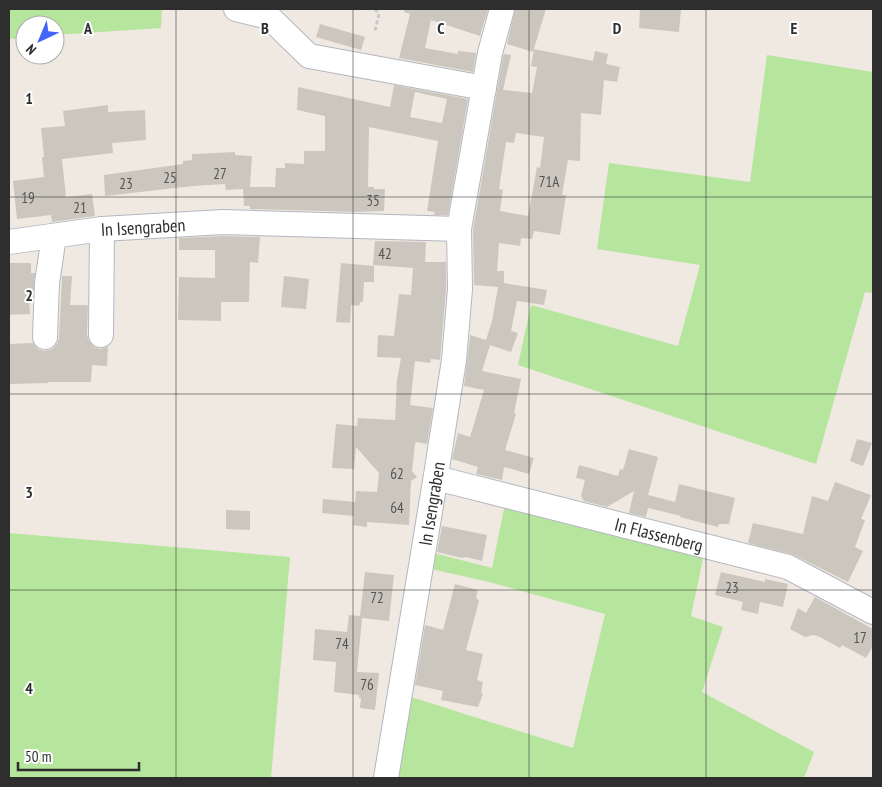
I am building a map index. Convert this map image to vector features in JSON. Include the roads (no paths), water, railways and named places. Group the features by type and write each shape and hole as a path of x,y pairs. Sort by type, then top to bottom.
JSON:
{"street":[{"path":"236,9 269,17 309,56 484,88"},
{"name":"In Isengraben","path":"386,778 454,360 460,289 459,230 490,53 502,9"},
{"name":"In Isengraben","path":"9,242 102,230 222,222 459,230"},
{"path":"101,335 102,230"},
{"path":"45,337 47,283 54,236"},
{"name":"In Flassenberg","path":"436,478 788,566 873,612"}]}
